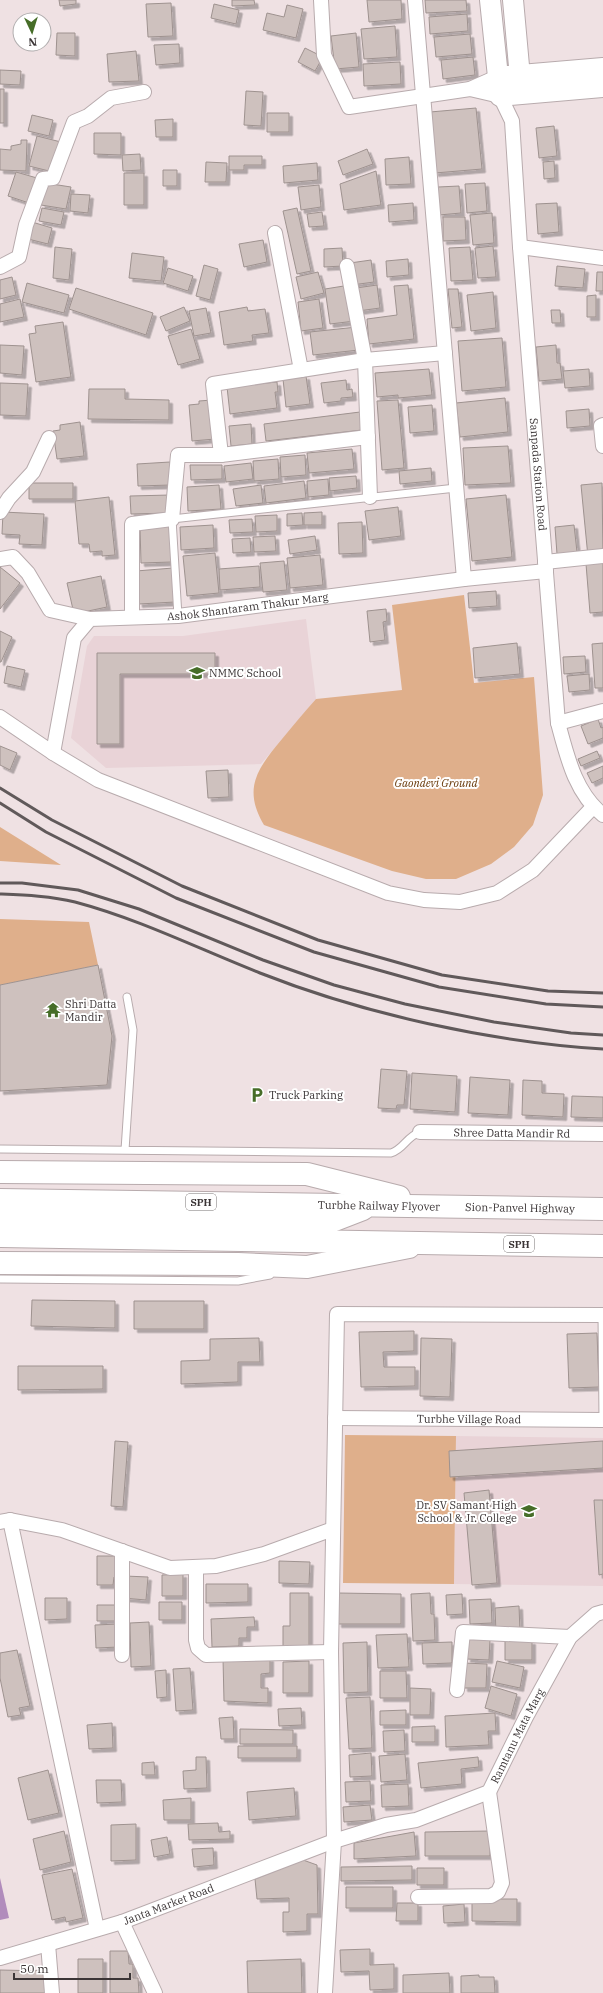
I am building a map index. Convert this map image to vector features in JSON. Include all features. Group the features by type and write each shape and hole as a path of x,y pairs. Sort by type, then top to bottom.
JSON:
{"main road":[{"path":"490,0 499,87"},
{"path":"513,0 522,94"},
{"path":"499,87 520,75 603,68"},
{"path":"499,87 522,94 603,87"},
{"name":"Turbhe Railway Flyover","path":"0,1172 307,1174 437,1206"},
{"name":"Turbhe Railway Flyover","path":"0,1200 437,1206"},
{"path":"0,1216 332,1221 374,1205"},
{"name":"Sion-Panvel Highway","path":"437,1206 603,1210"},
{"name":"SPH","path":"0,1236 435,1242 603,1246"},
{"path":"0,1263 238,1264 307,1267 435,1242"}],"street":[{"path":"321,0 324,55 349,107 422,95 499,87 512,121"},
{"path":"415,0 464,579"},
{"path":"0,267 19,257 26,225 43,179 53,178 74,122 88,116 111,98 144,92"},
{"path":"512,121 522,94"},
{"name":"Sanpada Station Road","path":"512,121 520,247 558,723 571,770 598,811"},
{"path":"275,233 301,370"},
{"path":"520,247 603,258"},
{"path":"347,266 365,360 370,497"},
{"path":"221,455 213,384 365,360 445,353"},
{"path":"603,425 601,426 603,446"},
{"path":"132,617 132,524 172,520 178,455 221,455 368,437"},
{"path":"0,512 9,498 33,472 49,438"},
{"name":"Ashok Shantaram Thakur Marg","path":"0,559 13,558 28,573 50,610 90,618 178,616 464,579 603,556"},
{"path":"53,753 74,638 90,618"},
{"path":"558,723 603,712"},
{"path":"0,717 53,753 98,780 388,893 424,900 460,902 497,893 533,870 598,811"},
{"name":"Shree Datta Mandir Rd","path":"420,1132 603,1134"},
{"path":"325,1993 334,1841 331,1652 337,1314 603,1315"},
{"name":"Turbhe Village Road","path":"335,1418 603,1420"},
{"path":"97,1929 5,1521 62,1530 170,1568 216,1566 264,1554 333,1529"},
{"path":"122,1552 122,1655"},
{"path":"196,1567 196,1640 198,1648 206,1655 331,1652"},
{"name":"Ramtanu Mata Marg","path":"334,1841 386,1825 416,1820 489,1792 526,1717 570,1637 596,1614 603,1612"},
{"path":"456,1690 463,1632 570,1637"},
{"path":"418,1897 491,1896 498,1892 502,1883 489,1792"},
{"name":"Janta Market Road","path":"0,1958 122,1922 334,1841"},
{"path":"122,1922 155,1993"},
{"path":"48,1944 52,1993"}],"lane":[{"path":"178,616 172,520 456,488"},
{"path":"125,1150 133,1030 127,997"},
{"path":"0,1149 391,1153 398,1151 412,1135 420,1132"},
{"path":"0,1280 238,1281 307,1267"},
{"path":"603,1315 603,1420"}],"shaded area":[{"name":"NMMC School","path":"306,619 316,699 261,764 106,768 71,738 87,646 94,636 183,636"},
{"name":"Dr. SV Samant High School & Jr. College","path":"456,1436 603,1438 603,1586 454,1584"},
{"path":"0,1878 9,1918 0,1920"}],"green space":[{"name":"Gaondevi Ground","path":"464,595 474,683 534,677 543,795 533,825 514,847 491,864 456,879 426,879 392,871 264,825 257,812 254,800 254,789 260,769 273,750 316,699 402,690 392,605"},
{"path":"0,827 61,865 0,861"},
{"path":"0,919 89,922 98,965 0,985"},
{"path":"345,1435 456,1436 454,1584 343,1583"}],"building":[{"path":"59,0 76,0 76,4 60,6"},
{"path":"232,0 254,0 255,5 232,6"},
{"path":"367,0 401,0 402,19 369,22"},
{"path":"425,0 466,0 467,11 426,13"},
{"path":"171,3 173,36 148,37 146,4"},
{"path":"214,4 239,10 236,24 211,18"},
{"path":"287,5 303,9 296,38 263,30 267,13 284,17"},
{"path":"467,14 468,31 430,34 429,17"},
{"path":"395,26 397,57 364,59 361,29"},
{"path":"57,33 75,33 75,56 56,55"},
{"path":"356,33 359,67 335,69 331,36"},
{"path":"470,34 472,54 436,57 434,37"},
{"path":"179,44 180,63 156,65 154,45"},
{"path":"305,48 323,57 315,71 298,62"},
{"path":"136,51 139,81 109,82 107,54"},
{"path":"473,57 475,75 443,79 441,60"},
{"path":"400,62 401,84 364,86 363,64"},
{"path":"0,70 21,71 20,85 0,84"},
{"path":"0,89 4,89 4,123 0,123"},
{"path":"246,91 263,92 261,126 244,125"},
{"path":"476,108 482,169 435,173 430,112"},
{"path":"267,113 289,113 289,132 267,132"},
{"path":"32,115 53,120 49,136 28,131"},
{"path":"173,119 173,137 156,137 155,120"},
{"path":"554,126 557,156 539,158 536,128"},
{"path":"94,133 121,133 121,155 94,154"},
{"path":"37,136 61,142 53,172 29,166"},
{"path":"21,140 27,140 26,171 0,170 0,149 11,150 11,146 21,144"},
{"path":"367,149 373,164 343,175 338,161"},
{"path":"140,154 141,170 123,171 122,155"},
{"path":"229,156 262,156 262,165 244,165 244,170 229,170"},
{"path":"409,157 411,184 386,185 385,159"},
{"path":"554,161 555,178 544,179 543,162"},
{"path":"206,162 227,163 226,182 205,182"},
{"path":"317,163 318,180 284,183 283,166"},
{"path":"163,170 177,170 177,186 163,186"},
{"path":"376,171 381,205 344,210 340,184"},
{"path":"16,172 37,178 29,203 8,196"},
{"path":"124,173 144,173 144,205 124,205"},
{"path":"45,183 71,187 66,209 41,205"},
{"path":"485,183 487,211 467,213 465,184"},
{"path":"319,185 321,207 301,210 298,187"},
{"path":"459,186 461,213 439,215 438,187"},
{"path":"71,194 90,195 88,213 70,211"},
{"path":"413,203 414,220 389,222 388,205"},
{"path":"557,203 559,232 538,234 536,204"},
{"path":"42,208 64,212 61,225 39,221"},
{"path":"297,208 311,271 297,274 283,211"},
{"path":"322,212 324,226 309,227 307,214"},
{"path":"492,213 494,243 473,245 470,215"},
{"path":"443,217 465,217 466,240 443,241"},
{"path":"32,222 52,228 48,244 28,239"},
{"path":"263,240 267,262 244,267 239,244"},
{"path":"493,246 496,277 478,278 475,248"},
{"path":"55,247 72,249 69,280 53,278"},
{"path":"470,247 473,280 451,281 449,248"},
{"path":"342,248 343,266 324,267 324,249"},
{"path":"132,253 164,257 161,281 129,278"},
{"path":"408,259 409,275 387,277 386,261"},
{"path":"371,260 374,282 352,285 350,263"},
{"path":"204,265 218,269 210,300 196,296"},
{"path":"557,266 585,269 583,288 555,286"},
{"path":"168,268 193,276 188,291 163,283"},
{"path":"318,272 324,293 301,299 296,277"},
{"path":"597,272 603,272 603,291 596,291"},
{"path":"12,277 16,295 0,299 0,280"},
{"path":"27,283 69,295 64,313 22,302"},
{"path":"350,285 355,321 330,324 325,289"},
{"path":"377,285 380,308 358,311 356,288"},
{"path":"408,285 414,339 369,344 367,319 397,315 394,286"},
{"path":"76,288 153,313 146,335 69,309"},
{"path":"448,289 458,289 462,327 452,328"},
{"path":"493,292 496,328 471,331 467,295"},
{"path":"596,295 596,317 587,317 587,296"},
{"path":"20,299 24,317 0,322 0,304"},
{"path":"319,299 323,328 301,331 298,302"},
{"path":"184,307 190,321 166,331 160,317"},
{"path":"247,307 248,311 265,309 269,333 252,335 253,341 224,345 219,312"},
{"path":"206,308 211,333 194,336 189,311"},
{"path":"551,310 560,310 561,323 552,323"},
{"path":"63,322 71,377 36,382 29,334 36,333 35,326"},
{"path":"357,327 359,350 313,355 310,332"},
{"path":"191,329 200,359 178,365 168,336"},
{"path":"502,338 506,387 462,391 458,341"},
{"path":"0,345 24,346 22,375 0,373"},
{"path":"556,345 557,363 560,363 562,379 539,381 536,347"},
{"path":"429,369 432,395 398,398 398,395 377,397 375,373"},
{"path":"589,369 590,386 565,388 563,371"},
{"path":"306,376 310,404 286,407 283,379"},
{"path":"346,380 347,390 352,389 353,397 341,398 341,401 324,403 321,383"},
{"path":"277,382 278,392 275,392 277,408 230,414 227,387"},
{"path":"0,383 28,384 26,416 0,415"},
{"path":"89,389 125,389 125,399 169,400 169,420 88,419"},
{"path":"505,398 508,432 460,437 456,403"},
{"path":"212,400 215,439 192,441 189,405 199,404 199,401"},
{"path":"398,400 404,468 382,470 377,401"},
{"path":"432,405 434,431 410,433 408,407"},
{"path":"589,409 590,426 567,428 566,411"},
{"path":"360,412 362,430 266,441 264,424"},
{"path":"80,422 84,456 57,459 53,431 60,430 60,425"},
{"path":"251,424 252,444 231,446 229,426"},
{"path":"508,446 511,483 465,485 463,448"},
{"path":"352,449 354,469 309,473 307,453"},
{"path":"305,455 306,475 281,477 280,457"},
{"path":"278,459 279,479 254,481 253,461"},
{"path":"170,462 171,485 138,486 137,464"},
{"path":"251,463 253,479 226,482 224,466"},
{"path":"190,465 222,465 222,479 191,480"},
{"path":"431,468 432,481 400,484 399,471"},
{"path":"356,476 357,488 330,491 329,478"},
{"path":"328,479 329,495 308,497 307,481"},
{"path":"304,481 306,498 266,503 264,486"},
{"path":"29,483 73,483 73,499 29,499"},
{"path":"602,483 603,555 588,557 581,485"},
{"path":"219,485 221,509 188,511 187,487"},
{"path":"261,485 263,503 236,506 233,489"},
{"path":"170,495 171,513 131,514 130,496"},
{"path":"506,495 512,557 472,561 466,499"},
{"path":"109,497 115,555 102,556 102,551 90,552 89,544 79,544 75,501"},
{"path":"398,507 401,536 369,540 365,511"},
{"path":"3,512 44,514 42,545 19,544 20,535 2,534"},
{"path":"322,512 322,525 304,525 304,513"},
{"path":"302,513 303,525 287,526 287,514"},
{"path":"277,515 277,531 256,532 255,516"},
{"path":"252,519 253,532 230,533 229,520"},
{"path":"362,522 363,553 339,554 338,523"},
{"path":"213,525 214,548 181,550 180,527"},
{"path":"574,525 577,552 557,554 555,527"},
{"path":"170,526 172,562 141,563 140,527"},
{"path":"275,536 276,551 254,552 253,537"},
{"path":"315,536 317,550 290,554 288,540"},
{"path":"250,538 251,552 233,553 232,539"},
{"path":"215,553 219,593 187,596 183,556"},
{"path":"320,555 323,585 290,588 287,558"},
{"path":"284,561 287,590 263,592 260,563"},
{"path":"603,562 603,612 590,613 586,564"},
{"path":"259,566 260,587 220,590 219,569"},
{"path":"0,567 20,583 0,609"},
{"path":"173,568 175,602 139,604 136,571"},
{"path":"101,576 107,607 74,614 67,583"},
{"path":"496,591 497,606 469,608 468,593"},
{"path":"386,609 387,621 383,622 385,640 370,642 367,611"},
{"path":"0,631 12,637 1,662 0,662"},
{"path":"517,643 520,674 475,678 473,648"},
{"path":"603,643 603,688 595,688 592,644"},
{"path":"97,653 215,653 215,674 120,674 120,744 97,744"},
{"path":"585,656 586,672 564,674 563,657"},
{"path":"7,666 25,670 21,687 4,683"},
{"path":"589,674 590,690 569,692 567,676"},
{"path":"598,719 601,728 603,727 603,738 588,744 581,726"},
{"path":"0,746 17,753 10,770 0,765"},
{"path":"597,751 600,758 581,766 578,759"},
{"path":"603,766 603,778 592,783 587,773"},
{"path":"228,770 229,797 208,798 206,771"},
{"name":"Shri Datta Mandir","path":"98,965 112,1036 107,1085 0,1091 0,985"},
{"path":"381,1069 407,1071 404,1105 397,1105 396,1109 378,1108"},
{"path":"412,1073 457,1076 455,1112 410,1109"},
{"path":"470,1077 510,1080 508,1115 468,1113"},
{"path":"523,1080 542,1081 542,1093 564,1094 563,1117 522,1115"},
{"path":"572,1096 603,1097 603,1118 571,1117"},
{"path":"32,1300 115,1301 115,1328 31,1326"},
{"path":"134,1301 204,1301 204,1329 134,1329"},
{"path":"414,1331 414,1351 383,1352 384,1367 415,1367 415,1386 361,1387 359,1332"},
{"path":"597,1333 599,1387 569,1388 567,1334"},
{"path":"259,1338 260,1362 238,1362 238,1382 181,1384 181,1361 210,1360 210,1339"},
{"path":"421,1338 452,1339 450,1397 420,1396"},
{"path":"18,1366 103,1366 103,1389 18,1390"},
{"path":"115,1441 128,1442 123,1507 111,1506"},
{"path":"603,1441 603,1468 450,1477 449,1451"},
{"path":"489,1490 497,1583 472,1585 464,1493"},
{"path":"594,1500 603,1500 603,1574 599,1575"},
{"path":"97,1556 121,1556 121,1577 114,1577 113,1585 97,1585"},
{"path":"279,1561 310,1562 309,1584 279,1583"},
{"path":"183,1574 183,1596 162,1596 162,1575"},
{"path":"125,1576 148,1577 146,1600 123,1598"},
{"path":"206,1584 248,1584 248,1602 206,1603"},
{"path":"290,1593 309,1593 309,1648 283,1648 283,1626 290,1626"},
{"path":"338,1593 401,1594 401,1624 338,1624"},
{"path":"430,1593 431,1614 434,1614 435,1640 413,1641 411,1594"},
{"path":"462,1594 463,1614 447,1615 446,1595"},
{"path":"45,1598 67,1598 67,1619 45,1620"},
{"path":"491,1599 492,1623 470,1624 469,1600"},
{"path":"159,1602 182,1602 182,1620 159,1620"},
{"path":"97,1605 119,1605 119,1621 97,1621"},
{"path":"519,1606 520,1632 496,1633 495,1608"},
{"path":"254,1617 255,1627 247,1627 247,1638 239,1638 239,1646 212,1647 211,1619"},
{"path":"149,1622 151,1666 131,1667 130,1623"},
{"path":"118,1624 119,1647 96,1648 95,1625"},
{"path":"407,1634 409,1667 378,1668 376,1635"},
{"path":"468,1639 490,1640 489,1660 467,1659"},
{"path":"505,1641 532,1641 532,1660 505,1660"},
{"path":"367,1642 368,1692 344,1693 343,1643"},
{"path":"452,1642 452,1663 423,1664 422,1643"},
{"path":"17,1650 30,1706 19,1708 21,1715 8,1717 0,1678 0,1653"},
{"path":"270,1658 270,1673 261,1674 261,1688 268,1688 268,1703 224,1701 223,1659"},
{"path":"309,1661 309,1693 283,1693 283,1662"},
{"path":"497,1661 524,1667 520,1688 492,1682"},
{"path":"464,1663 487,1664 486,1688 464,1688"},
{"path":"190,1668 193,1710 176,1711 173,1669"},
{"path":"166,1670 167,1697 157,1698 155,1671"},
{"path":"380,1671 406,1671 407,1698 380,1698"},
{"path":"491,1686 517,1694 511,1716 485,1708"},
{"path":"410,1688 431,1689 430,1715 410,1715"},
{"path":"370,1697 372,1748 349,1749 346,1698"},
{"path":"301,1708 302,1725 279,1726 278,1709"},
{"path":"406,1710 406,1725 380,1725 380,1711"},
{"path":"495,1713 496,1731 488,1731 489,1745 446,1747 445,1716"},
{"path":"233,1717 234,1739 221,1739 219,1718"},
{"path":"112,1723 113,1748 89,1749 87,1725"},
{"path":"435,1726 435,1742 412,1742 412,1727"},
{"path":"240,1729 293,1730 293,1744 240,1744"},
{"path":"404,1730 405,1751 384,1752 383,1731"},
{"path":"238,1746 297,1746 297,1758 238,1758"},
{"path":"371,1753 372,1776 350,1777 349,1755"},
{"path":"405,1754 407,1780 381,1782 379,1756"},
{"path":"196,1757 206,1757 207,1788 184,1789 183,1771 196,1770"},
{"path":"478,1757 479,1767 461,1769 462,1784 421,1788 418,1763"},
{"path":"154,1762 155,1775 142,1775 142,1763"},
{"path":"48,1770 59,1813 28,1820 18,1778"},
{"path":"96,1780 121,1780 122,1802 97,1803"},
{"path":"370,1781 371,1801 346,1802 345,1782"},
{"path":"408,1784 409,1806 382,1807 381,1785"},
{"path":"294,1788 296,1816 249,1820 247,1792"},
{"path":"191,1798 191,1820 164,1820 163,1800"},
{"path":"370,1805 372,1820 344,1822 343,1807"},
{"path":"218,1823 219,1832 230,1831 230,1839 189,1840 188,1824"},
{"path":"136,1824 136,1860 111,1861 111,1825"},
{"path":"64,1831 71,1862 40,1870 33,1839"},
{"path":"490,1831 490,1856 425,1856 425,1832"},
{"path":"414,1832 416,1856 354,1859 354,1843"},
{"path":"167,1837 170,1854 154,1857 151,1840"},
{"path":"213,1848 214,1865 194,1867 192,1849"},
{"path":"303,1860 317,1865 318,1914 307,1914 307,1931 283,1932 283,1912 289,1912 289,1898 257,1899 255,1879"},
{"path":"412,1866 412,1880 341,1881 341,1867"},
{"path":"417,1868 444,1868 444,1885 417,1885"},
{"path":"72,1869 83,1918 66,1922 65,1917 52,1920 42,1875"},
{"path":"346,1887 393,1887 393,1908 346,1908"},
{"path":"472,1899 517,1899 517,1922 472,1921"},
{"path":"397,1903 418,1903 418,1921 396,1921"},
{"path":"464,1904 465,1922 444,1923 443,1906"},
{"path":"370,1949 370,1965 394,1964 394,1989 370,1990 369,1971 341,1972 340,1950"},
{"path":"110,1951 128,1951 129,1964 133,1964 133,1978 138,1978 139,1993 110,1993"},
{"path":"78,1959 103,1959 103,1993 78,1993"},
{"path":"301,1959 302,1993 248,1993 247,1961"},
{"path":"0,1970 46,1971 45,1993 0,1993"},
{"path":"449,1973 450,1993 403,1993 403,1975"},
{"path":"479,1975 479,1977 494,1977 495,1993 461,1993 461,1976"}],"railway":[{"path":"0,788 52,820 182,886 318,940 442,975 548,991 603,993"},
{"path":"0,803 46,832 176,898 314,952 439,987 546,1004 603,1007"},
{"path":"0,883 22,883 78,890 139,909 263,960 334,985 405,1004 494,1022 571,1033 603,1035"},
{"path":"0,894 57,898 99,909 146,926 300,988 385,1013 473,1033 517,1040 603,1049"}],"place":[{"name":"NMMC School","path":"197,673"},
{"name":"Shri Datta Mandir","path":"53,1010"},
{"name":"Truck Parking","path":"257,1095"},
{"name":"Dr. SV Samant High School & Jr. College","path":"529,1511"}]}
